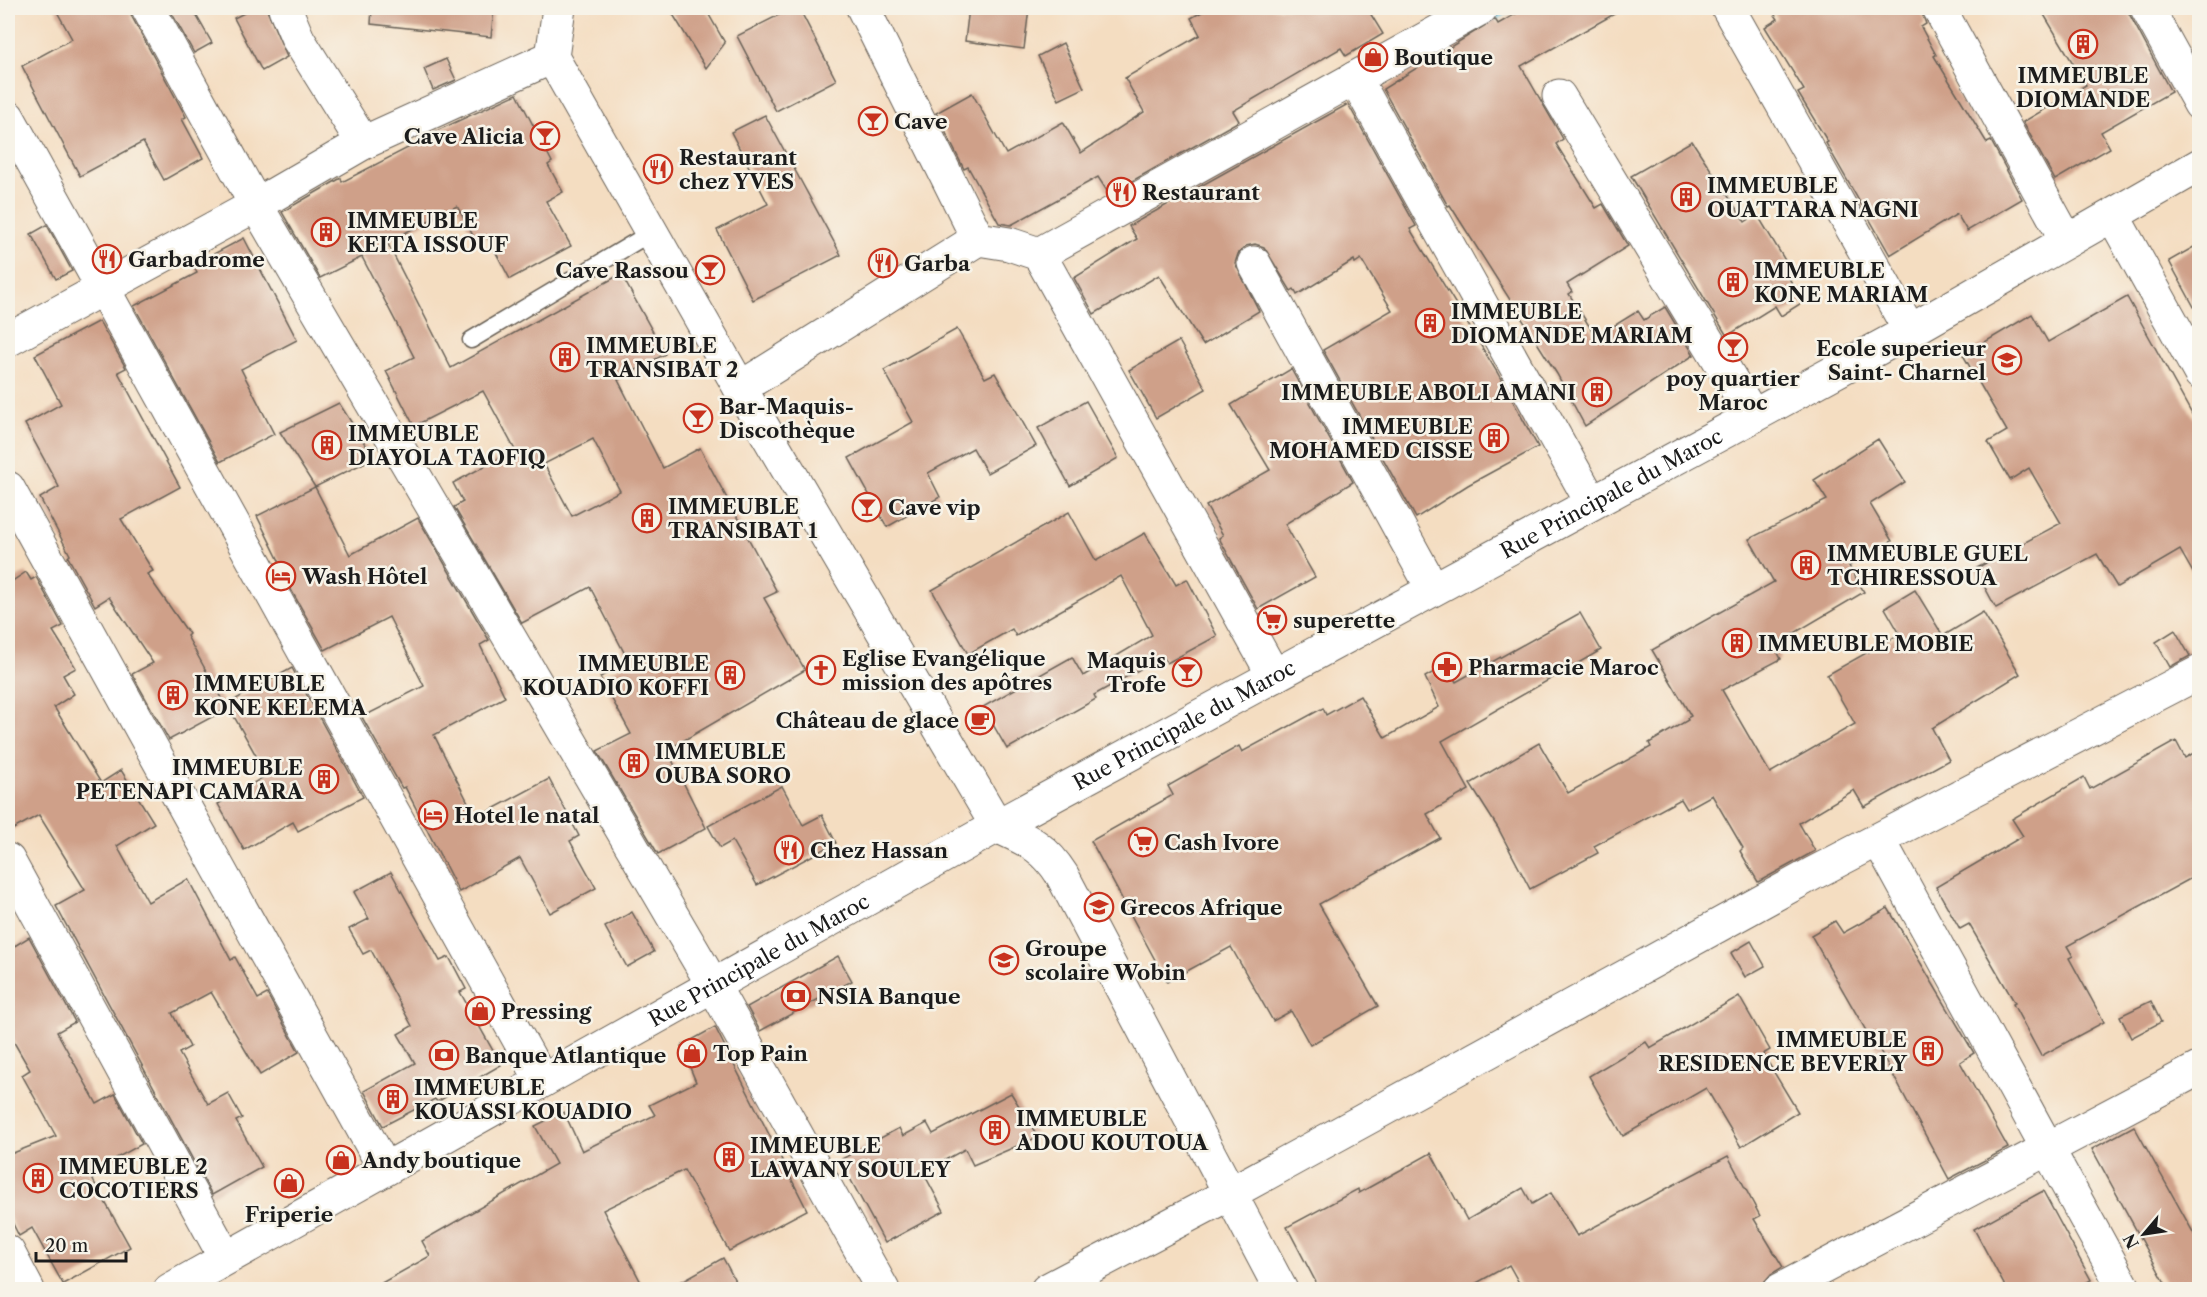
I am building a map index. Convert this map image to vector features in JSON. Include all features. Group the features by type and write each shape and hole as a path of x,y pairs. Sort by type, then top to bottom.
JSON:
{"street":[{"path":"148,8 256,205 714,985 883,1290"},
{"path":"285,8 298,39 363,143"},
{"path":"559,8 552,57 740,388 997,826 1036,844 1050,857 1281,1290"},
{"path":"863,8 978,239"},
{"path":"1039,254 1481,8"},
{"path":"1728,8 1910,331"},
{"path":"1939,8 2067,241"},
{"path":"2147,8 2199,104"},
{"path":"8,340 256,205 363,143 552,57"},
{"path":"1355,78 1592,503"},
{"path":"1559,96 1753,416"},
{"path":"8,117 542,1081"},
{"name":"Rue Principale du Maroc","path":"170,1290 225,1257 997,826 1910,331 2199,165"},
{"path":"2113,216 2199,374"},
{"path":"740,388 978,239 1009,244 1039,254 1274,675"},
{"path":"1254,263 1433,589"},
{"path":"8,488 385,1169"},
{"path":"1047,1290 1229,1194 1812,874 2199,672"},
{"path":"1879,840 2125,1290"},
{"path":"8,860 225,1257"},
{"path":"1780,1290 2199,1068"},
{"path":"8,1252 28,1290"}],"lane":[{"path":"471,340 652,232"}],"building":[{"path":"55,8 129,8 186,117 182,119 203,158 164,180 143,142 80,176 22,66 72,39"},
{"path":"169,8 192,8 212,43 194,53"},
{"path":"254,8 266,8 287,57 262,71 234,18"},
{"path":"372,8 494,8 491,37 371,24"},
{"path":"669,8 705,8 725,43 706,68"},
{"path":"793,8 799,8 836,80 776,111 737,36"},
{"path":"969,8 1029,8 1024,49 965,41"},
{"path":"1209,8 1367,8 1383,34 1346,56 1341,48 1233,111 1239,121 1109,194 1098,177 1011,225 999,223 968,167 964,169 936,113 972,93 1006,154 1063,122 1081,153 1144,112 1125,78 1200,35 1191,18"},
{"path":"1526,8 1625,8 1521,66 1563,139 1556,144 1596,208 1603,204 1628,246 1567,284 1572,292 1569,294 1596,337 1638,311 1644,320 1665,307 1694,355 1585,426 1557,374 1450,205 1448,206 1383,89 1495,19 1498,24"},
{"path":"1770,8 1920,8 1926,24 1921,27 1936,55 1934,56 1987,143 1991,141 2022,199 1967,231 1957,214 1890,255 1826,143 1828,142 1798,93 1804,90 1765,27 1778,19"},
{"path":"2040,8 2126,8 2171,92 2101,132 2110,148 2055,180 2023,122 2086,85"},
{"path":"1063,43 1084,88 1059,100 1038,56"},
{"path":"446,59 456,80 433,90 424,69"},
{"path":"517,94 552,162 548,165 563,192 546,201 571,246 510,279 487,236 476,241 457,206 387,242 451,368 621,274 665,354 618,380 663,468 700,448 777,592 764,598 805,670 667,750 706,828 658,854 597,751 631,734 600,677 629,662 590,587 522,623 454,507 463,502 453,483 515,450 483,391 414,426 386,371 414,357 362,257 320,278 282,212 341,178 342,182 435,134 434,132","holes":["593,439 620,491 572,516 544,464"]},
{"path":"1348,104 1416,226 1410,229 1497,372 1538,447 1468,485 1416,518 1323,350 1392,310 1361,259 1355,263 1354,260 1297,295 1294,289 1291,291 1264,247 1255,244 1246,246 1238,254 1235,263 1259,311 1203,345 1159,275 1094,314 1074,278 1137,239 1129,226"},
{"path":"765,115 841,255 753,300 717,230 768,204 731,132"},
{"path":"1692,141 1745,222 1757,214 1792,272 1787,275 1803,302 1781,316 1775,306 1727,336 1631,176"},
{"path":"47,225 72,271 56,279 31,234"},
{"path":"244,238 297,340 241,369 274,434 220,462 134,306 197,273 193,265"},
{"path":"2199,244 2199,316 2169,261"},
{"path":"2127,297 2199,427 2199,583 2180,550 2117,587 2097,554 1996,608 1975,569 2061,523 2029,468 2010,480 1988,442 2007,431 1963,355 2032,314 2048,342"},
{"path":"99,321 126,368 118,372 180,487 121,519 153,571 147,574 189,634 187,636 227,709 169,740 132,674 153,663 109,597 95,606 68,557 70,555 40,498 59,487 25,424 61,404 35,355"},
{"path":"957,329 985,378 995,373 1036,446 987,473 973,448 928,473 940,497 887,527 849,458 913,422 884,370"},
{"path":"1179,341 1206,389 1156,418 1129,370"},
{"path":"1291,369 1353,482 1285,524 1315,577 1258,609 1219,538 1223,535 1206,506 1270,470 1231,405"},
{"path":"1086,401 1118,458 1070,486 1038,428"},
{"name":"IMMEUBLE DIAYOLA TAOFIQ","path":"339,403 374,458 315,487 280,432"},
{"path":"1878,439 1905,482 1870,504 1892,541 1849,566 1864,592 1774,645 1781,659 1722,690 1770,773 1855,724 1827,675 1900,634 1885,608 1915,590 1943,636 1983,612 2020,674 1932,728 1949,760 1864,807 1854,790 1799,823 1815,851 1758,882 1740,851 1743,848 1712,795 1687,809 1681,799 1594,846 1598,853 1530,889 1498,828 1470,784 1539,743 1568,793 1651,747 1649,743 1688,720 1687,718 1691,716 1652,650 1774,582 1749,539 1827,500 1814,480"},
{"path":"315,487 350,555 418,518 489,640 480,645 505,697 434,735 476,818 549,779 579,836 570,841 596,888 550,913 520,858 459,892 405,787 402,788 362,717 424,686 389,617 325,650 289,586 291,585 257,516"},
{"path":"1069,512 1096,561 1145,533 1176,585 1187,579 1217,636 1167,663 1163,656 1094,695 1096,699 1007,749 983,707 1072,657 1083,676 1152,635 1121,576 1016,636 1012,629 968,654 932,590"},
{"path":"26,572 31,580 36,577 63,626 53,631 76,668 63,675 74,694 54,707 101,783 121,770 154,823 117,846 148,902 188,879 231,960 235,957 258,999 267,994 299,1052 260,1075 211,992 172,1013 190,1047 179,1053 208,1104 228,1093 242,1118 236,1121 262,1167 212,1195 56,906 85,890 39,815 8,832 8,584"},
{"path":"1580,613 1601,650 1442,741 1469,790 1427,814 1440,838 1319,904 1378,1006 1310,1045 1291,1011 1273,1021 1231,947 1167,982 1091,841 1173,795 1168,786 1239,746 1242,752 1323,708 1326,715 1360,696 1385,738 1439,707 1425,677 1446,665 1456,682"},
{"path":"2175,630 2190,656 2170,667 2156,642"},
{"path":"292,668 363,797 298,831 293,822 244,850 218,804 267,775 227,704"},
{"path":"2176,741 2185,758 2199,750 2199,874 2067,946 2073,956 2069,958 2104,1022 2041,1056 2013,1004 2015,1003 1969,924 1960,929 1936,887 2023,836 2012,819 2084,777 2090,789"},
{"path":"782,786 803,825 822,815 836,843 757,885 732,841 720,848 708,826"},
{"path":"391,872 440,961 449,957 466,989 460,992 501,1065 437,1102 435,1099 383,1126 364,1091 415,1063 398,1034 412,1026 371,950 363,954 349,929 369,919 354,892"},
{"path":"1888,908 1974,1053 1960,1062 2008,1148 1949,1179 1878,1047 1876,1048 1811,935 1835,921 1843,933"},
{"path":"632,912 654,952 627,967 605,927"},
{"path":"29,937 75,1022 57,1032 97,1104 115,1094 142,1144 89,1173 130,1247 63,1284 32,1228 19,1236 8,1214 8,1155 56,1136 22,1075 30,1070 8,1032 8,950"},
{"path":"1751,941 1765,966 1745,977 1731,953"},
{"name":"NSIA Banque","path":"838,956 852,981 760,1031 747,1007"},
{"path":"1739,996 1770,1050 1763,1054 1798,1112 1741,1147 1706,1088 1623,1136 1589,1076 1646,1042 1650,1048"},
{"path":"2151,1001 2161,1022 2131,1038 2120,1016"},
{"path":"715,1027 807,1210 729,1251 684,1170 603,1210 645,1290 369,1290 430,1256 422,1241 556,1164 535,1126 564,1112 582,1151 655,1115 649,1105 696,1082 681,1046"},
{"path":"1011,1093 1038,1137 973,1165 965,1149 923,1172 944,1211 885,1243 840,1160 899,1128 903,1136 927,1123 933,1134"},
{"path":"2134,1126 2199,1243 2199,1290 2169,1290 2092,1149"},
{"path":"1431,1153 1467,1220 1523,1188 1532,1204 1551,1193 1577,1236 1728,1156 1760,1216 1754,1219 1783,1267 1771,1274 1757,1290 1523,1290 1509,1265 1464,1290 1320,1290 1287,1227 1358,1189 1359,1193"},
{"path":"2043,1191 2091,1280 2073,1290 2007,1290 1974,1229"},
{"path":"723,1258 740,1290 666,1290"}],"waterway":[{"path":"1487,20 1510,8"}],"place":[{"name":"IMMEUBLE DIOMANDE","path":"2083,44"},
{"name":"Boutique","path":"1373,57"},
{"name":"Cave","path":"873,121"},
{"name":"Cave Alicia","path":"545,136"},
{"name":"Restaurant chez YVES","path":"658,169"},
{"name":"Restaurant","path":"1121,192"},
{"name":"IMMEUBLE OUATTARA NAGNI","path":"1686,197"},
{"name":"IMMEUBLE KEITA ISSOUF","path":"326,232"},
{"name":"Garbadrome","path":"107,259"},
{"name":"Garba","path":"883,263"},
{"name":"Cave Rassou","path":"710,270"},
{"name":"IMMEUBLE KONE MARIAM","path":"1733,282"},
{"name":"IMMEUBLE DIOMANDE MARIAM","path":"1430,323"},
{"name":"poy quartier Maroc","path":"1733,347"},
{"name":"IMMEUBLE TRANSIBAT 2","path":"565,357"},
{"name":"Ecole superieur Saint- Charnel","path":"2007,360"},
{"name":"IMMEUBLE ABOLI AMANI","path":"1597,392"},
{"name":"Bar-Maquis- Discothèque","path":"698,418"},
{"name":"IMMEUBLE MOHAMED CISSE","path":"1494,438"},
{"name":"IMMEUBLE DIAYOLA TAOFIQ","path":"327,445"},
{"name":"Cave vip","path":"867,507"},
{"name":"IMMEUBLE TRANSIBAT 1","path":"647,518"},
{"name":"IMMEUBLE GUEL TCHIRESSOUA","path":"1806,565"},
{"name":"Wash Hôtel","path":"281,576"},
{"name":"superette","path":"1272,620"},
{"name":"IMMEUBLE MOBIE","path":"1737,643"},
{"name":"Pharmacie Maroc","path":"1447,667"},
{"name":"Eglise Evangélique mission des apôtres","path":"821,670"},
{"name":"Maquis Trofe","path":"1187,672"},
{"name":"IMMEUBLE KOUADIO KOFFI","path":"730,675"},
{"name":"IMMEUBLE KONE KELEMA","path":"173,695"},
{"name":"Château de glace","path":"980,720"},
{"name":"IMMEUBLE OUBA SORO","path":"634,763"},
{"name":"IMMEUBLE PETENAPI CAMARA","path":"324,779"},
{"name":"Hotel le natal","path":"433,815"},
{"name":"Cash Ivore","path":"1143,842"},
{"name":"Chez Hassan","path":"789,850"},
{"name":"Grecos Afrique","path":"1099,907"},
{"name":"Groupe scolaire Wobin","path":"1004,960"},
{"name":"NSIA Banque","path":"796,996"},
{"name":"Pressing","path":"480,1011"},
{"name":"IMMEUBLE RESIDENCE BEVERLY","path":"1928,1051"},
{"name":"Top Pain","path":"692,1053"},
{"name":"Banque Atlantique","path":"444,1055"},
{"name":"IMMEUBLE KOUASSI KOUADIO","path":"393,1099"},
{"name":"IMMEUBLE ADOU KOUTOUA","path":"995,1130"},
{"name":"IMMEUBLE LAWANY SOULEY","path":"729,1157"},
{"name":"Andy boutique","path":"341,1160"},
{"name":"IMMEUBLE 2 COCOTIERS","path":"38,1178"},
{"name":"Friperie","path":"289,1183"}]}
